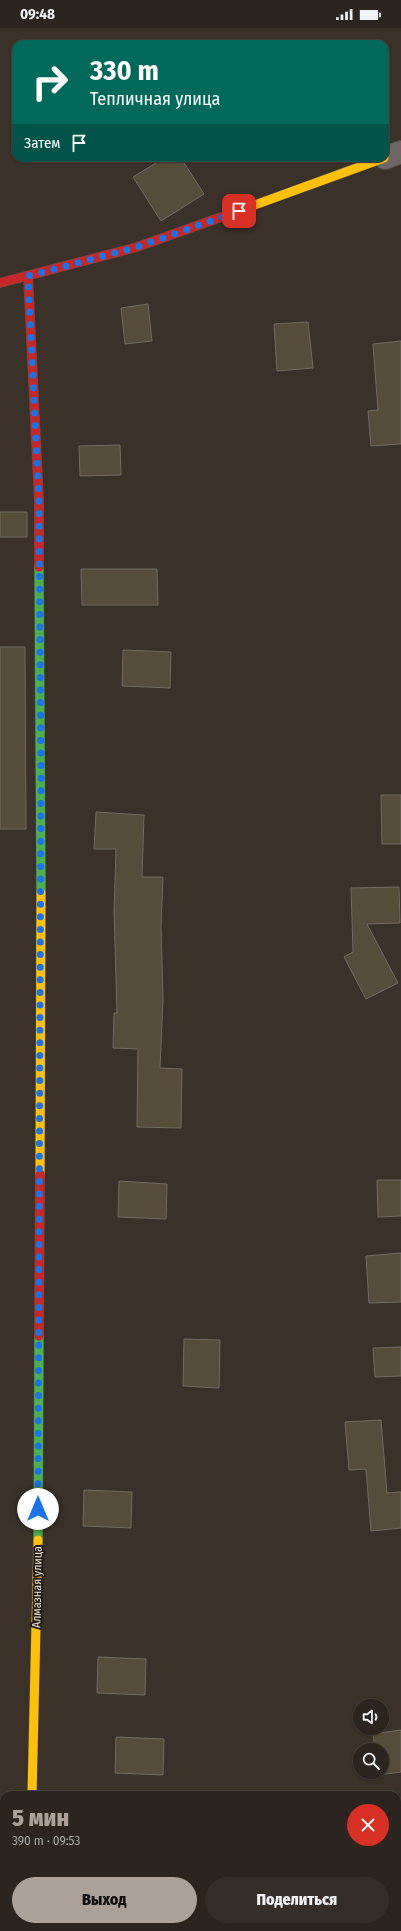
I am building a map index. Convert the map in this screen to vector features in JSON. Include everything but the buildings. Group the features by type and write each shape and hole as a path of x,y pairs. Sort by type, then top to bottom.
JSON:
{"street":[{"path":"389,156 401,152"},
{"path":"0,283 137,247 373,162"},
{"name":"Алмазная улица","path":"28,276 39,502 41,772 38,1572 32,1791"}],"traffic: fast":[{"path":"39,567 41,893"},
{"path":"38,1540 39,1336"}],"traffic: slow":[{"path":"241,210 373,162"},
{"path":"40,1174 41,893"},
{"path":"32,1791 38,1540"}],"traffic: jam":[{"path":"0,283 137,247 241,210"},
{"path":"28,276 39,502 39,567"},
{"path":"39,1336 40,1174"}],"route":[{"path":"38,1509 41,780 39,502 28,276 137,247 239,211"}]}
